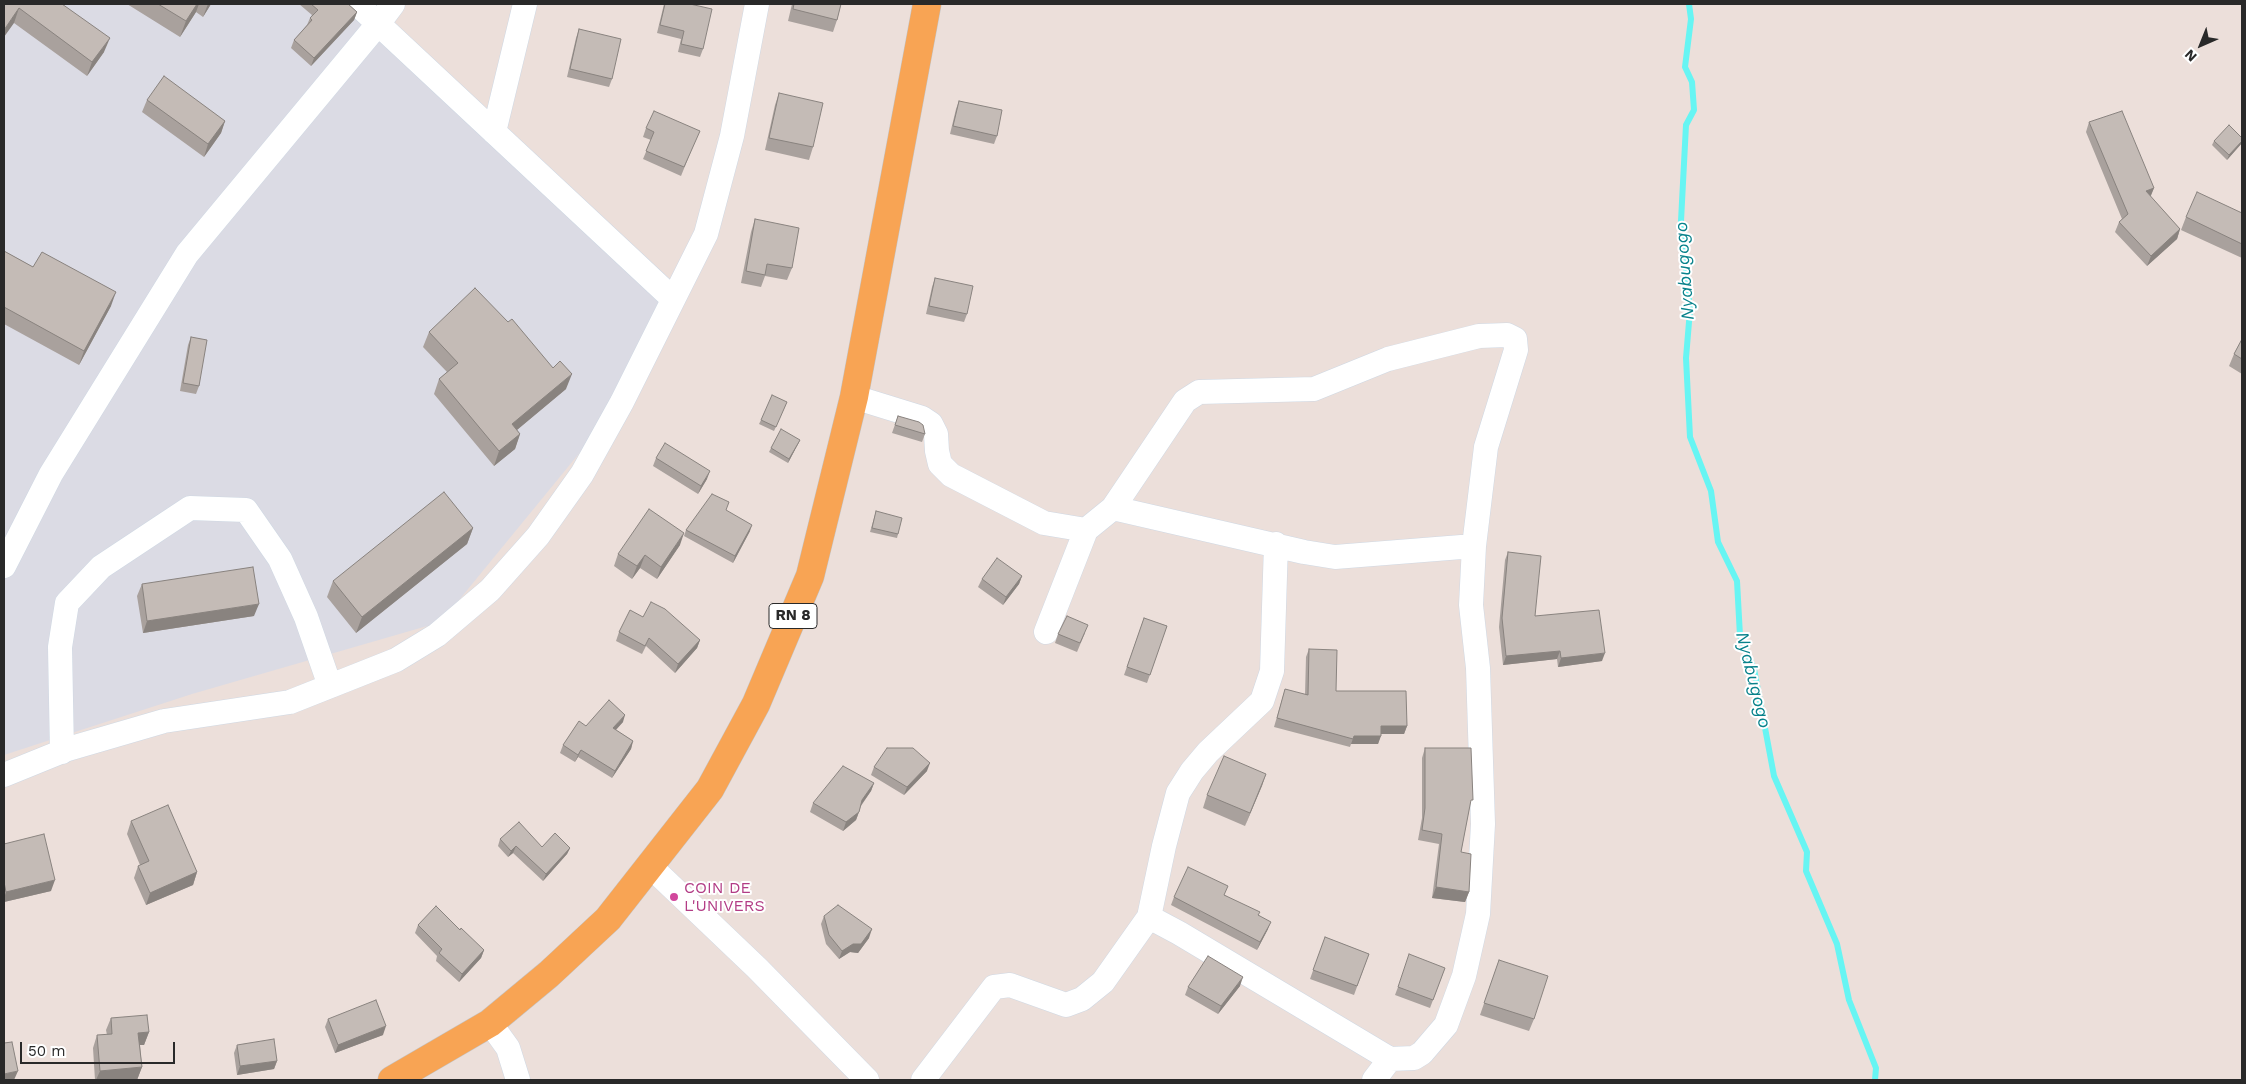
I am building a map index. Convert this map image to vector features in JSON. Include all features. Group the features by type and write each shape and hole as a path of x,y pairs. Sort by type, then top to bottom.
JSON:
{"main road":[{"name":"RN 8","path":"392,1080 490,1023 549,974 608,919 710,789 756,704 810,576 854,397 927,4"}],"street":[{"path":"357,4 673,299"},
{"path":"4,566 51,474 188,254 393,4"},
{"path":"494,132 525,4"},
{"path":"4,775 62,752 164,722 290,702 396,660 437,634 490,590 538,536 582,474 622,402 706,234 732,136 757,4"},
{"path":"1046,632 1086,530 1114,508 1185,401 1199,392 1314,389 1388,359 1479,336 1507,335 1515,339 1516,350 1486,447 1474,546 1471,605 1478,668 1483,824 1478,914 1464,976 1446,1025 1422,1054 1414,1058 1390,1059 1180,932 1149,917"},
{"path":"854,397 922,418 931,424 936,434 936,451 940,464 951,475 1044,523 1086,530"},
{"path":"62,752 60,647 67,603 101,567 190,508 246,510 280,559 306,617 330,686"},
{"path":"1114,508 1304,552 1335,557 1474,546"},
{"path":"923,1080 948,1050 983,998 994,987 1010,985 1066,1005 1082,999 1103,982 1149,917 1164,846 1178,793 1192,771 1208,752 1262,701 1270,679 1274,642 1276,544"},
{"path":"650,866 757,968 868,1080"},
{"path":"490,1023 508,1048 518,1080"},
{"path":"1374,1080 1390,1059"}],"shaded area":[{"path":"4,4 352,4 662,304 595,434 441,622 192,694 4,755"}],"building":[{"path":"4,4 62,4 110,38 92,62 19,8 4,30"},
{"path":"158,4 197,4 186,21"},
{"path":"311,4 348,4 357,12 314,58 294,40 312,20 310,18 318,10"},
{"path":"665,4 690,4 712,9 703,49 681,44 684,31 660,25"},
{"path":"794,4 841,4 837,20 793,9"},
{"path":"579,29 621,39 612,79 570,69"},
{"path":"164,76 225,121 208,144 147,100"},
{"path":"779,93 823,103 813,147 769,138"},
{"path":"959,101 1002,110 997,136 953,126"},
{"path":"654,111 700,131 684,167 646,151 654,132 646,128"},
{"path":"2122,111 2154,188 2146,191 2180,229 2151,256 2119,222 2128,214 2089,122"},
{"path":"2229,125 2242,138 2242,141 2229,155 2214,141"},
{"path":"2197,192 2242,213 2242,244 2186,217"},
{"path":"755,219 799,228 792,268 767,264 765,275 746,271"},
{"path":"4,251 33,267 42,252 116,292 84,351 4,307"},
{"path":"935,278 973,286 967,314 929,306"},
{"path":"475,288 508,322 512,319 553,368 560,361 572,374 512,424 520,434 499,451 439,379 458,363 429,332"},
{"path":"191,337 207,340 199,386 183,383"},
{"path":"2242,339 2242,359 2234,354"},
{"path":"772,395 787,402 776,427 761,420"},
{"path":"898,416 919,422 923,425 925,434 895,425"},
{"path":"781,429 800,440 789,459 771,448"},
{"path":"665,443 710,471 701,486 656,458"},
{"path":"444,492 473,528 362,617 333,581"},
{"path":"712,494 729,502 726,510 752,525 735,556 686,530"},
{"path":"649,509 684,533 661,567 645,555 637,566 618,554"},
{"path":"876,511 902,518 898,534 872,528"},
{"path":"1508,552 1541,556 1535,616 1599,610 1605,653 1561,658 1560,651 1506,656 1502,618"},
{"path":"997,558 1022,576 1006,597 982,579"},
{"path":"253,567 259,604 147,621 142,584"},
{"path":"651,602 665,609 700,640 678,664 649,638 645,646 619,632 630,610 643,617"},
{"path":"1067,616 1088,625 1080,643 1058,634"},
{"path":"1144,618 1167,626 1150,675 1127,667"},
{"path":"1309,649 1337,650 1336,691 1406,691 1407,726 1381,726 1381,736 1354,736 1353,739 1277,718 1285,689 1308,695"},
{"path":"609,700 625,715 613,728 633,741 615,771 581,750 578,755 563,745 579,721 586,726"},
{"path":"887,748 913,748 930,763 907,787 874,767"},
{"path":"1425,748 1471,748 1473,800 1471,800 1461,852 1471,854 1469,892 1436,887 1442,834 1422,830 1425,808"},
{"path":"1224,756 1266,774 1250,813 1207,795"},
{"path":"843,766 874,783 862,800 859,812 846,822 813,803"},
{"path":"168,805 197,872 150,893 138,866 149,861 131,821"},
{"path":"519,822 542,847 555,833 570,848 546,874 516,846 511,851 500,839"},
{"path":"44,834 55,880 6,892 4,882 4,844"},
{"path":"1188,867 1228,886 1224,895 1260,912 1258,915 1271,922 1260,942 1174,897"},
{"path":"838,905 872,929 861,944 853,944 842,951 829,935 824,916"},
{"path":"436,906 484,950 462,974 439,953 442,949 418,925"},
{"path":"1325,937 1369,954 1357,986 1313,970"},
{"path":"1409,954 1445,968 1433,1000 1398,987"},
{"path":"1208,956 1243,977 1221,1006 1188,987"},
{"path":"1499,960 1548,976 1534,1019 1484,1003"},
{"path":"376,1000 386,1026 338,1045 328,1019"},
{"path":"147,1015 149,1032 138,1033 142,1067 100,1071 97,1035 112,1034 111,1018"},
{"path":"274,1039 277,1061 240,1066 237,1045"},
{"path":"12,1042 18,1071 4,1074 4,1043"}],"waterway":[{"name":"Nyabugogo","path":"1689,4 1691,19 1685,67 1692,82 1694,110 1686,125 1681,221 1690,310 1686,358 1690,437 1711,491 1718,542 1737,581 1740,636 1754,669 1774,776 1807,852 1806,871 1837,944 1849,1000 1876,1068 1875,1080"}],"place":[{"name":"COIN DE L'UNIVERS","path":"674,897"}]}
